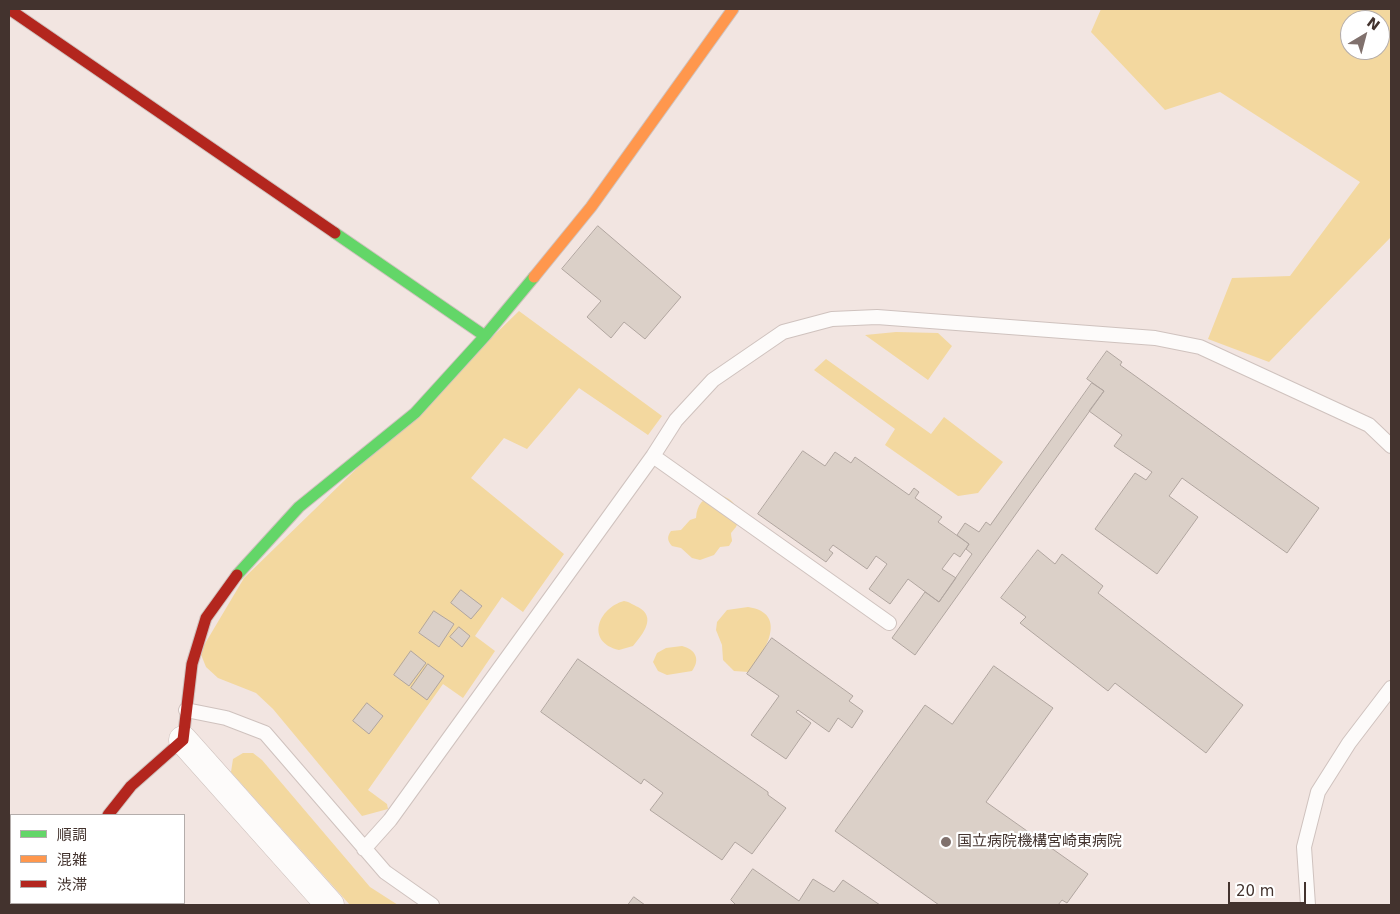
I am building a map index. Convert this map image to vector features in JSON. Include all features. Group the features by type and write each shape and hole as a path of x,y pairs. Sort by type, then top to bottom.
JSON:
{"street":[{"path":"9,9 485,336"},
{"path":"109,814 131,786 183,740 192,664 206,618 240,571 299,507 415,413 485,336 591,206 733,9"},
{"path":"183,740 330,905"}],"lane":[{"path":"364,849 390,820 653,456 676,420 713,380 783,332 832,320 877,317 1155,338 1200,347 1369,425 1391,446"},
{"path":"653,456 889,623"},
{"path":"1308,905 1304,847 1318,792 1349,742 1391,688"},
{"path":"186,710 226,718 265,733 385,872 432,905"}],"shaded area":[{"path":"1101,9 1391,9 1391,237 1269,362 1208,339 1232,278 1290,276 1360,182 1220,92 1165,110 1091,32"},
{"path":"519,311 662,416 648,435 579,388 527,449 504,438 471,478 564,554 523,612 502,597 475,636 495,651 463,698 443,684 368,790 387,804 388,809 362,816 273,709 256,693 218,678 206,667 200,652 244,578"},
{"path":"896,332 938,333 952,346 928,380 865,335"},
{"path":"826,359 931,434 944,417 1003,462 978,493 958,496 885,445 895,429 814,370"},
{"path":"716,494 732,501 738,510 738,521 731,533 732,541 729,546 720,547 714,555 700,560 692,558 681,548 672,546 668,540 669,535 671,531 681,530 690,520 696,518 702,502"},
{"path":"624,601 644,611 647,621 644,631 633,646 619,650 608,646 602,640 599,633 599,625 607,610"},
{"path":"748,607 761,611 768,617 771,625 770,635 761,655 749,672 734,671 723,660 722,645 716,630 717,622 727,610"},
{"path":"682,646 690,649 695,655 696,662 692,671 667,675 658,671 653,662 657,653 666,648"},
{"path":"243,753 253,753 262,760 370,887 398,905 350,905 231,772 233,759"}],"building":[{"path":"598,226 681,297 645,339 624,322 611,338 587,317 601,301 562,269"},
{"path":"1107,351 1122,362 1120,365 1319,508 1287,553 1182,478 1169,496 1198,517 1157,574 1095,529 1135,473 1146,480 1152,472 1114,446 1122,435 1089,411 1104,391 1087,379"},
{"path":"1092,383 1104,391 915,655 892,638 925,592 939,602 972,554 966,549 969,544 957,535 965,523 979,532 986,522 990,525"},
{"path":"803,451 825,466 835,452 851,463 855,457 909,495 914,488 919,492 915,498 942,517 938,522 969,544 960,557 954,553 942,569 956,578 939,602 908,579 890,604 869,589 887,564 876,556 867,569 833,545 829,550 833,553 826,562 758,514"},
{"path":"1038,550 1055,564 1062,554 1103,586 1098,593 1243,705 1206,753 1115,683 1108,691 1020,623 1026,617 1001,598"},
{"path":"461,590 482,606 471,619 451,603"},
{"path":"434,611 454,624 439,647 419,633"},
{"path":"459,627 470,636 462,647 450,637"},
{"path":"772,638 853,696 849,701 863,711 852,728 838,718 829,732 798,710 796,712 811,723 786,759 751,735 779,696 747,674"},
{"path":"411,651 426,663 409,686 394,675"},
{"path":"578,659 768,792 768,795 786,808 752,854 735,842 722,860 650,810 663,793 644,779 641,784 541,712"},
{"path":"428,664 444,676 427,700 411,688"},
{"path":"994,666 1053,708 986,802 1088,874 1067,903 1062,900 1058,905 939,905 835,831 925,705 952,724"},
{"path":"367,703 383,716 369,734 353,721"},
{"path":"753,869 799,901 813,879 834,892 843,880 880,905 734,905 731,900"},
{"path":"634,897 645,905 628,905"}],"traffic: fast":[{"path":"335,233 485,336"},
{"path":"237,575 299,507 415,413 485,336 534,277"}],"traffic: slow":[{"path":"534,277 591,207 733,9"}],"traffic: jam":[{"path":"9,9 335,233"},
{"path":"109,814 131,786 183,740 192,664 206,618 237,575"}],"place":[{"name":"国立病院機構宮崎東病院","path":"946,842"}]}
